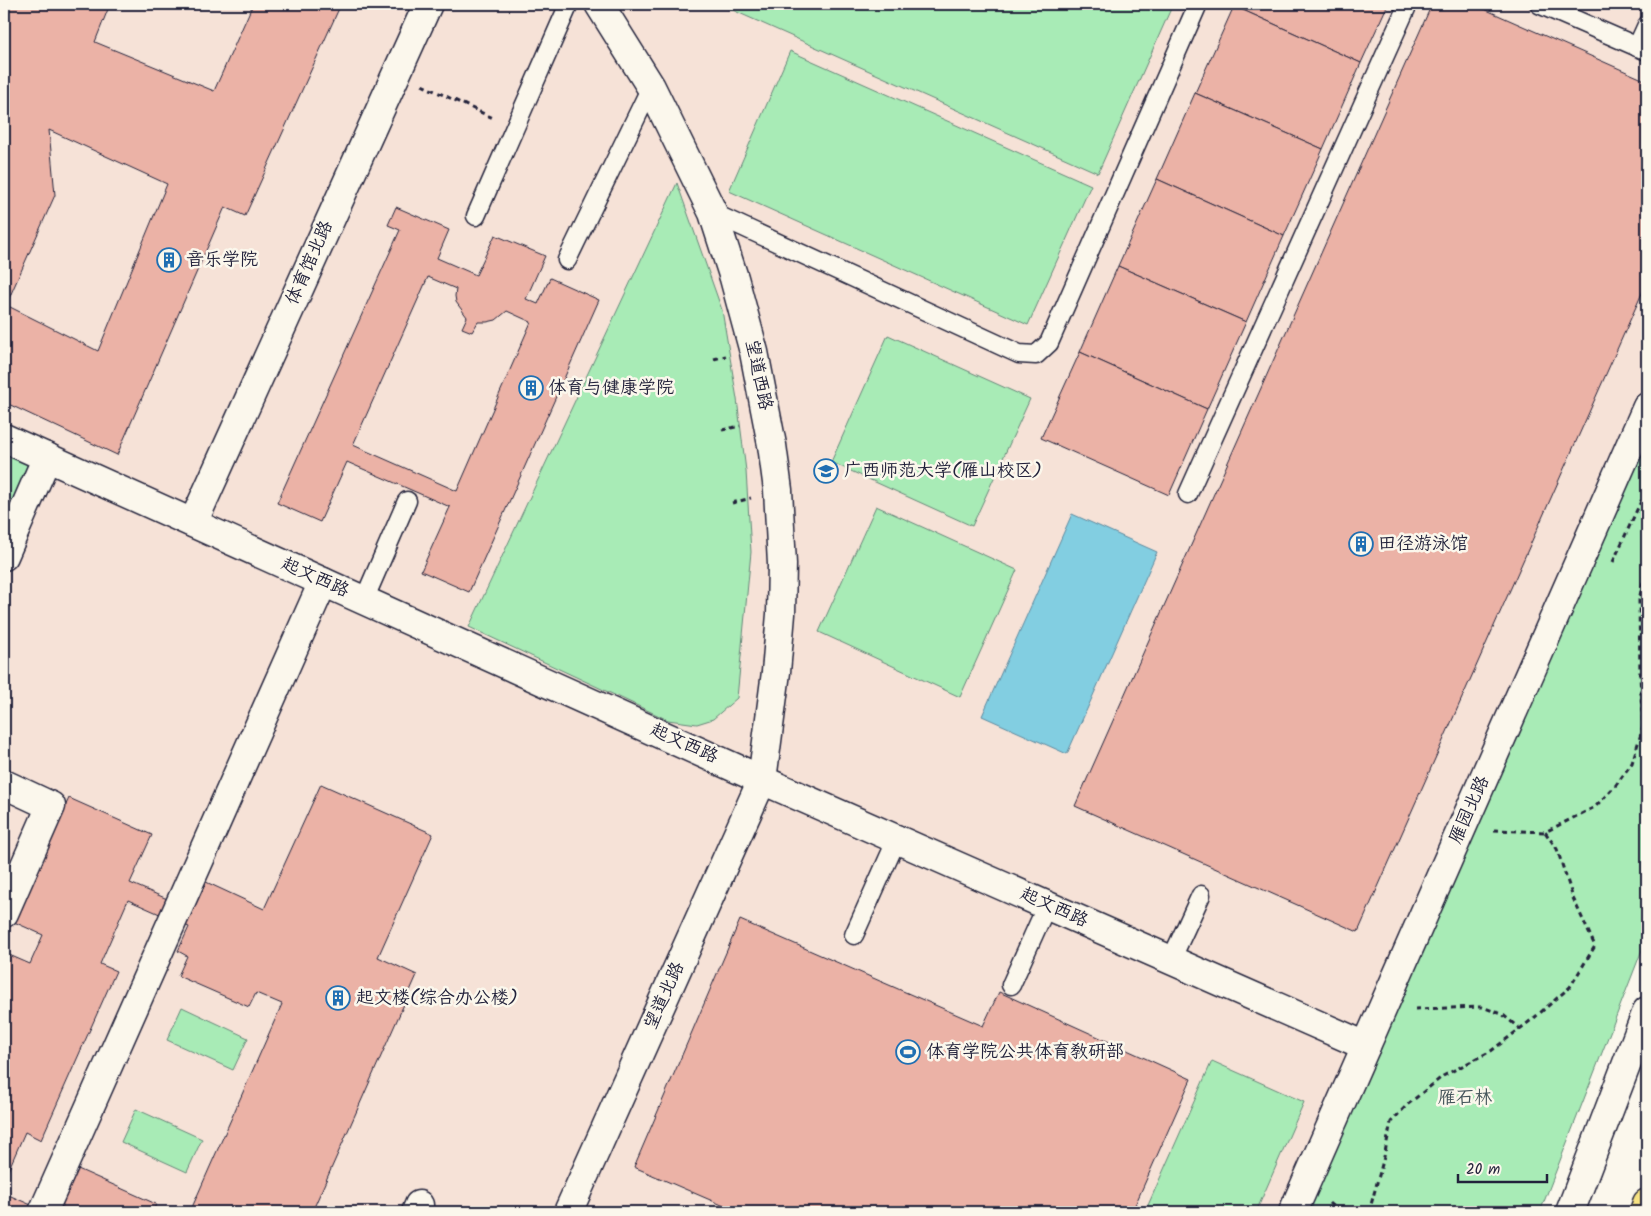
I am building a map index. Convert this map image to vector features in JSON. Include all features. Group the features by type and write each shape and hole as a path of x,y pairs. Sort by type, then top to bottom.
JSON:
{"main road":[{"path":"1644,1212 1647,1203"}],"street":[{"name":"体育馆北路","path":"193,523 428,4"},
{"name":"望道西路","path":"599,4 651,87 712,212 734,278 754,352 772,445 779,507 782,564 781,614 776,672 762,780"},
{"name":"雁园北路","path":"1294,1212 1647,407"},
{"name":"起文西路","path":"4,438 762,780 1366,1046"},
{"path":"4,556 47,457"},
{"path":"43,1212 323,582"},
{"name":"望道北路","path":"568,1212 762,780"},
{"path":"4,784 51,806 4,913"},
{"path":"1570,1212 1647,1011"}],"lane":[{"path":"476,216 569,4"},
{"path":"712,212 1018,354 1036,355 1049,343 1198,4"},
{"path":"1188,494 1408,4"},
{"path":"1539,4 1559,8 1642,49 1647,25"},
{"path":"567,260 651,87"},
{"path":"364,600 407,501"},
{"path":"854,935 897,839"},
{"path":"1171,960 1200,895"},
{"path":"1011,985 1047,905"}],"path":[{"path":"396,74 514,128"},
{"path":"1610,569 1647,488"},
{"path":"1495,821 1491,830 1545,832 1595,806 1616,785 1632,763 1643,727 1639,600 1647,564"},
{"path":"1369,1212 1384,1157 1391,1122 1407,1105 1444,1076 1491,1051 1570,987 1595,946 1573,898 1557,849 1545,832"},
{"path":"1410,1009 1482,1007 1502,1014 1520,1029"}],"shaded area":[{"name":"广西师范大学(雁山校区)","path":"4,4 1647,4 1647,937 1540,1212 4,1212"}],"green space":[{"path":"719,4 1173,4 1098,173"},
{"path":"790,51 1091,185 1028,325 729,191"},
{"path":"677,183 722,310 737,399 746,471 751,552 737,698 713,719 697,724 668,720 469,627"},
{"path":"888,335 1030,399 972,526 831,462"},
{"name":"雁石林","path":"1647,407 1647,937 1540,1212 1293,1212"},
{"path":"4,438 47,457 4,556"},
{"path":"876,506 1017,570 960,697 819,632"},
{"path":"182,1007 248,1038 233,1070 167,1040"},
{"path":"1212,1061 1304,1102 1256,1212 1145,1212"},
{"path":"136,1109 202,1139 187,1172 121,1142"}],"water":[{"path":"1072,514 1157,552 1067,754 982,716"}],"building":[{"name":"音乐学院","path":"4,4 110,4 95,42 214,91 253,4 341,4 245,216 225,207 117,455 4,402","holes":["49,130 167,184 98,351 6,305 55,195"]},
{"path":"1235,4 1388,4 1361,63 1234,6"},
{"name":"田径游泳馆","path":"1432,4 1473,4 1647,81 1647,282 1358,932 1075,806"},
{"path":"1234,6 1361,63 1323,149 1195,93"},
{"path":"1195,93 1323,149 1284,236 1157,179"},
{"path":"1157,179 1284,236 1246,322 1118,266"},
{"name":"体育与健康学院","path":"396,207 449,230 437,258 476,275 495,235 545,256 526,299 538,304 550,278 599,300 469,592 421,571 450,507 347,462 320,522 277,503 400,230 388,225","holes":["428,277 456,289 456,302 467,317 462,328 472,332 478,322 496,320 507,311 531,322 457,491 353,445"]},
{"path":"1118,266 1246,322 1207,409 1080,352"},
{"path":"1080,352 1207,409 1169,495 1041,438"},
{"name":"起文楼(综合办公楼)","path":"321,784 433,834 378,957 417,975 312,1212 190,1212 282,1004 256,993 249,1007 178,976 187,956 178,951 189,927 128,900 100,964 116,971 41,1140 25,1132 4,1180 4,961 7,954 30,964 43,935 14,922 69,798 152,835 130,883 193,910 206,882 264,909"},
{"name":"体育学院公共体育教研部","path":"740,920 983,1026 999,992 1191,1079 1132,1212 738,1212 634,1167"},
{"path":"78,1169 156,1204 153,1212 59,1212"},
{"path":"4,1193 47,1212 4,1212"}],"place":[{"name":"音乐学院","path":"169,260"},
{"name":"体育与健康学院","path":"531,388"},
{"name":"广西师范大学(雁山校区)","path":"826,471"},
{"name":"田径游泳馆","path":"1361,544"},
{"name":"起文楼(综合办公楼)","path":"338,998"},
{"name":"体育学院公共体育教研部","path":"908,1052"}]}
